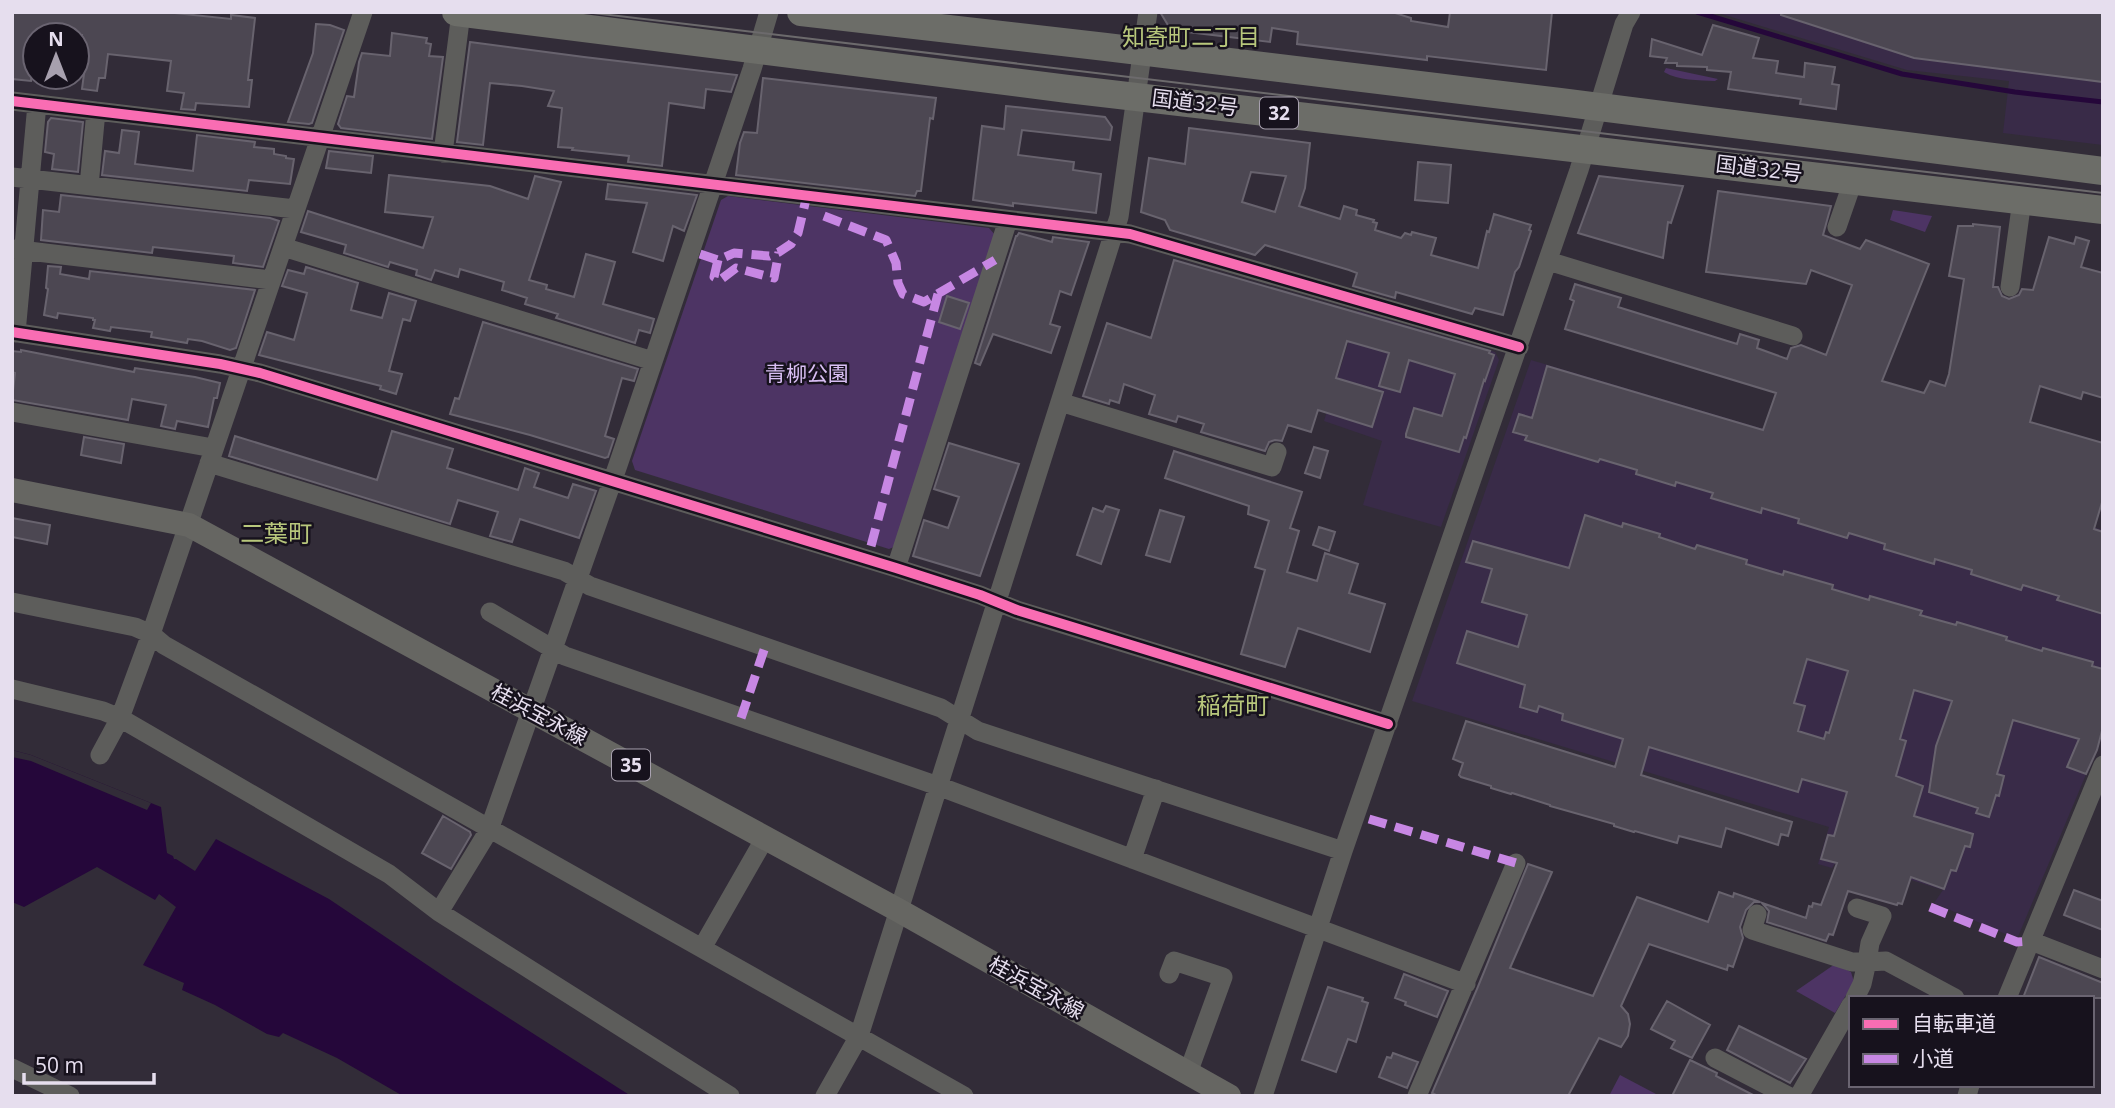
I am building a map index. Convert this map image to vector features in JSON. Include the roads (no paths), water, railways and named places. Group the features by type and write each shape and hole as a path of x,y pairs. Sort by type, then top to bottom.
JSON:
{"highway":[{"name":"国道32号","path":"456,12 1068,89 2103,210"},
{"name":"国道32号","path":"801,12 1142,51 2103,171"}],"main road":[{"name":"桂浜宝永線","path":"12,490 189,525 898,910 1229,1096"}],"street":[{"path":"100,755 120,718 151,634 363,12"},
{"path":"439,912 489,830 612,481 759,49 769,12"},
{"path":"825,1096 859,1036 1115,232 1147,12"},
{"path":"1263,1096 1343,851 1586,148 1625,19 1631,12"},
{"path":"443,153 461,13"},
{"path":"12,101 1130,234 1519,347"},
{"path":"37,104 21,178 14,333 242,368 896,568 1017,610 1388,724"},
{"path":"89,186 96,111"},
{"path":"21,178 295,209"},
{"path":"1836,227 1853,181"},
{"path":"2010,287 2022,200"},
{"path":"896,568 1008,220"},
{"path":"283,247 653,361"},
{"path":"18,249 271,280"},
{"path":"1548,261 1793,336"},
{"path":"1060,402 1187,432 1272,467 1277,452"},
{"path":"12,412 211,456 564,571 590,586 941,708 978,731 1343,851"},
{"path":"12,602 135,627 151,634 164,645 489,830 964,1096"},
{"path":"491,612 553,649 578,660 938,786 1466,984"},
{"path":"12,689 103,711 120,718 389,874 439,912 730,1096"},
{"path":"2008,996 2103,765"},
{"path":"1132,859 1156,789"},
{"path":"702,948 765,838"},
{"path":"1417,1096 1516,863"},
{"path":"1856,996 1862,984 1870,943 1882,916 1857,908"},
{"path":"1757,914 1752,930 1852,962 1886,961 1951,996"},
{"path":"2031,941 2103,969"},
{"path":"1169,974 1174,961 1223,977 1188,1073"},
{"path":"1799,1096 1849,1014"},
{"path":"1715,1058 1788,1096"},
{"path":"12,1068 70,1096"}],"waterway":[{"path":"1697,12 1902,74 2015,92 2103,102"}],"tram line":[{"path":"585,12 2103,193"}],"district":[{"name":"知寄町二丁目","path":"1191,37"},
{"name":"二葉町","path":"276,534"},
{"name":"稲荷町","path":"1233,706"}],"park label":[{"name":"青柳公園","path":"807,374"}]}
